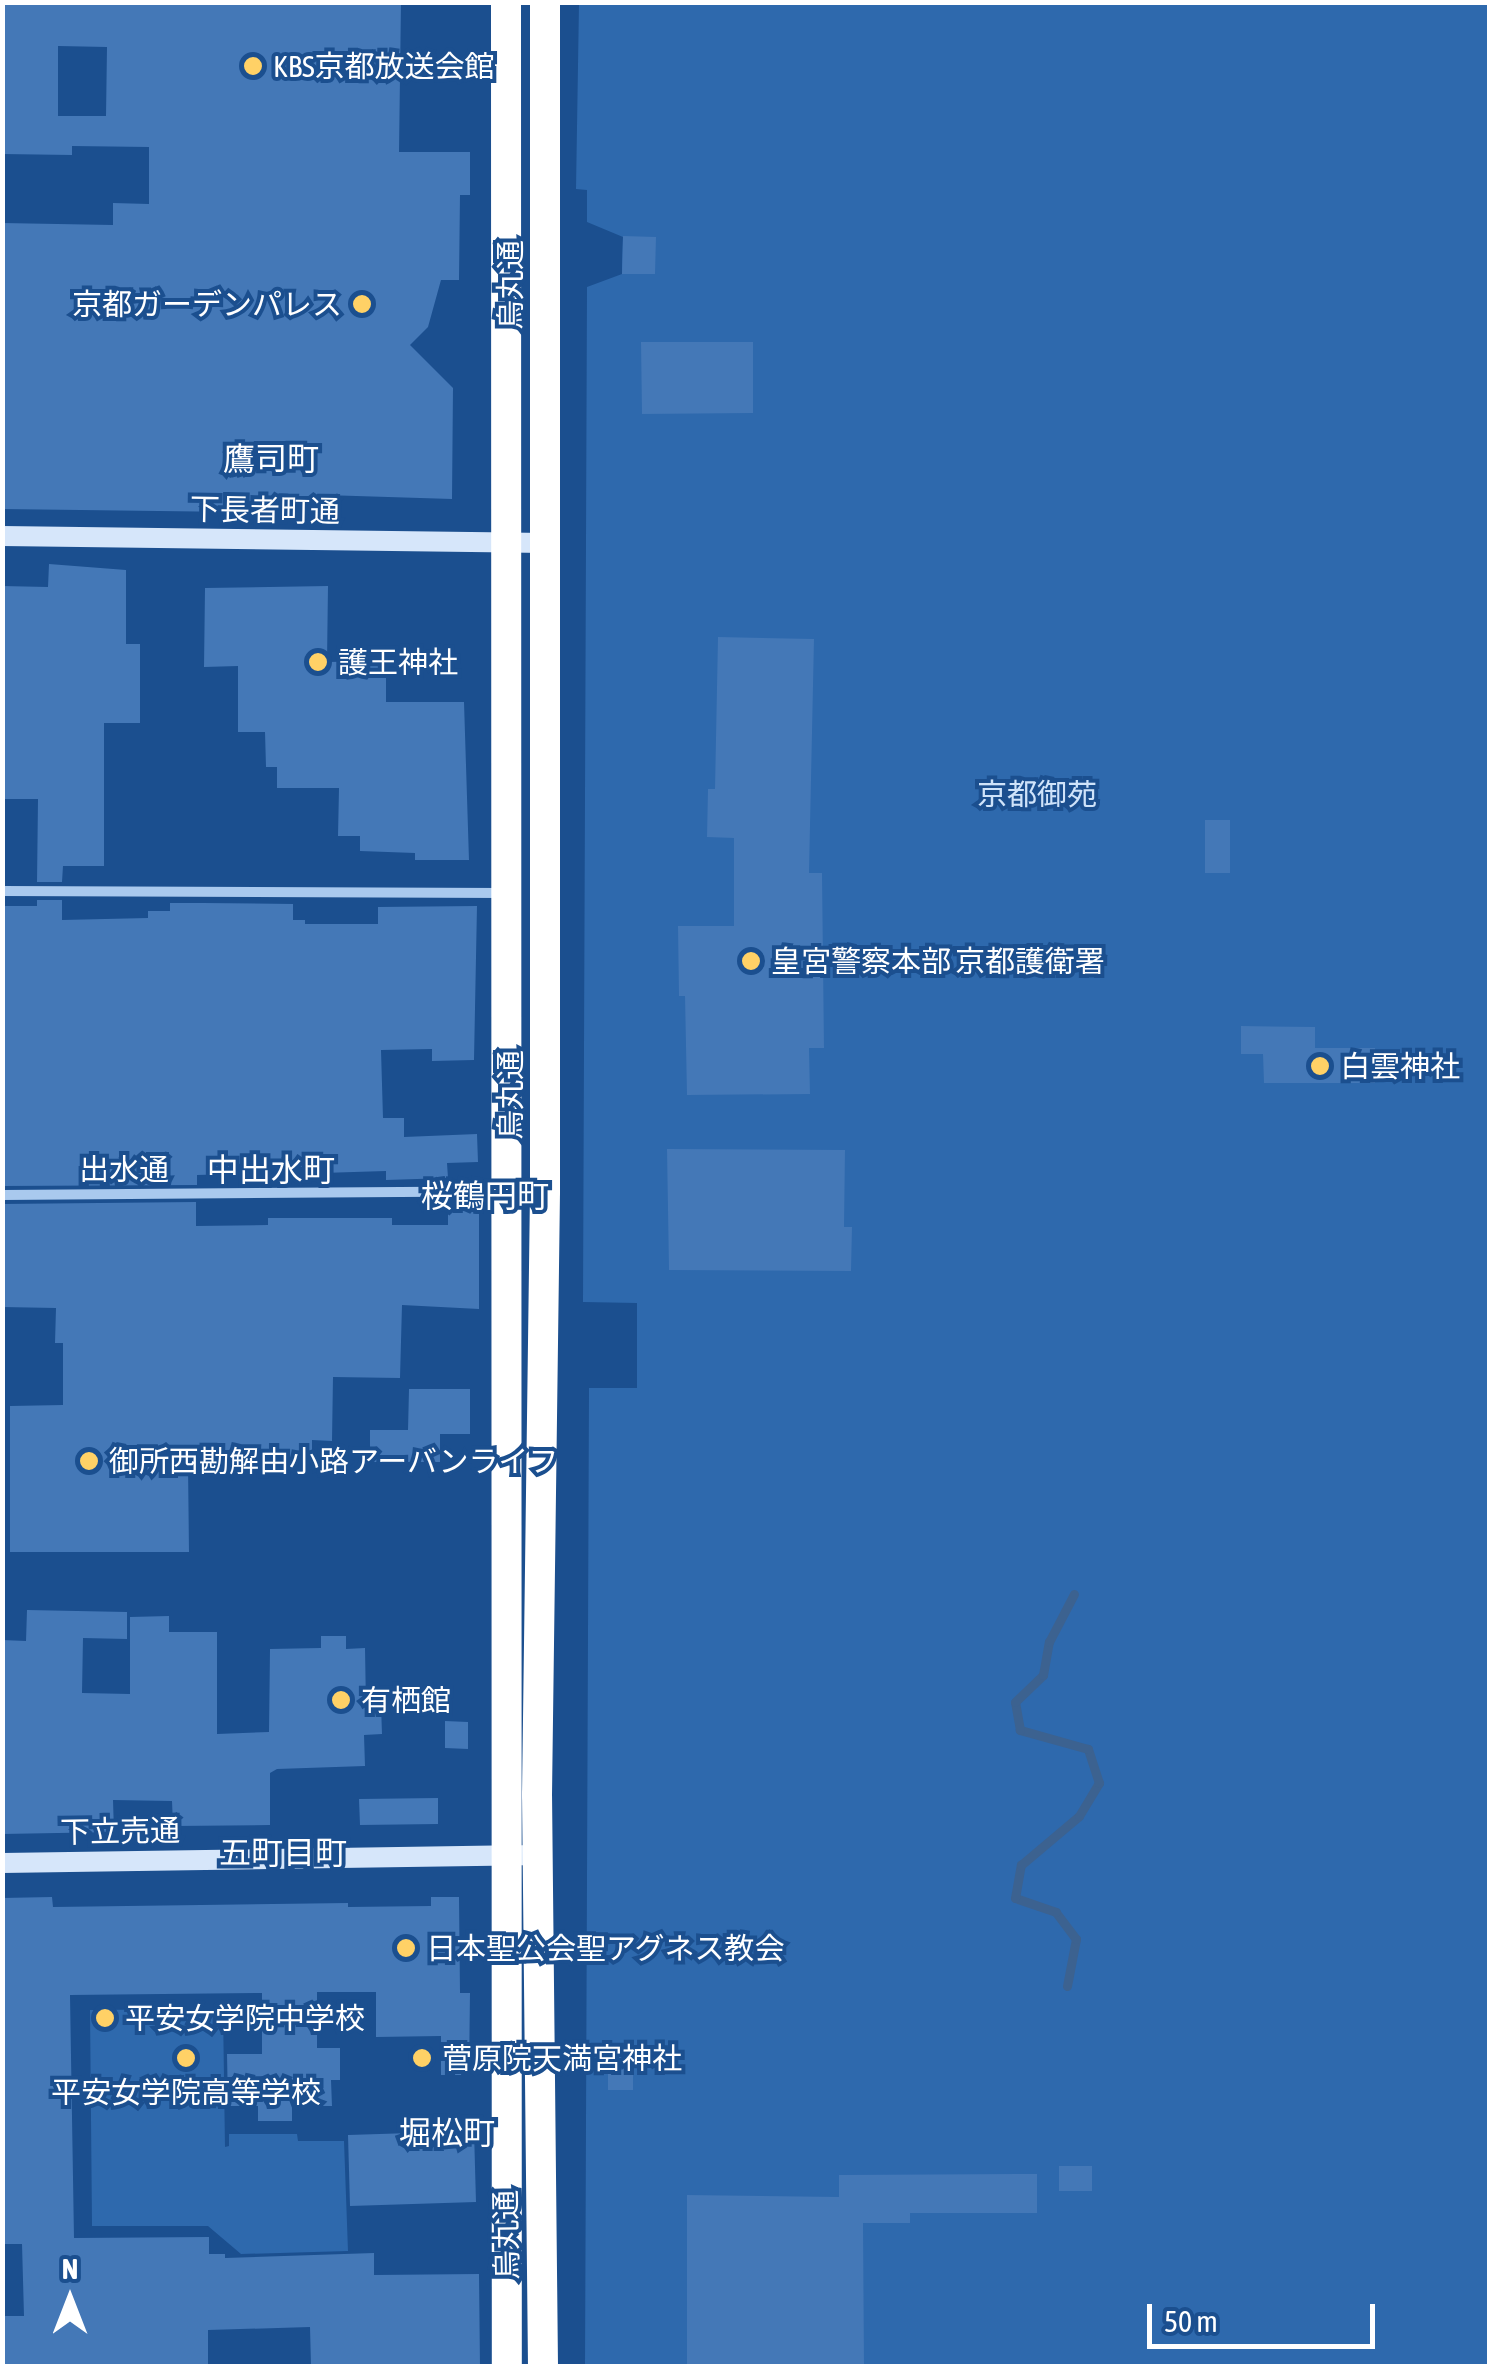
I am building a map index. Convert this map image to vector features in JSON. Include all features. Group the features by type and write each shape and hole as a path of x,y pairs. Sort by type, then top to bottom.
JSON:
{"highway":[{"name":"烏丸通","path":"506,2 545,1191 538,1855 542,2366"},
{"name":"烏丸通","path":"507,2366 504,1856 509,1191 505,893 526,544 544,2"}],"street":[{"name":"下長者町通","path":"2,536 526,544"},
{"path":"2,891 505,893"},
{"name":"出水通","path":"2,1195 545,1191"},
{"name":"下立売通","path":"2,1863 538,1855"}],"green space":[{"name":"京都御苑","path":"579,3 1489,3 1489,2366 585,2366 589,1388 637,1388 637,1303 583,1302 587,287 622,274 623,237 587,222 587,190 576,189"},
{"path":"223,2009 225,2147 229,2146 229,2134 297,2134 298,2141 344,2141 348,2251 241,2254 208,2226 92,2226 90,2010"}],"building":[{"path":"2,2 401,2 399,152 470,152 470,195 460,195 459,280 441,280 428,327 410,345 453,388 452,499 324,495 323,513 2,509 2,223 113,225 113,203 149,204 149,147 72,146 72,155 2,154","holes":["58,46 107,47 106,116 58,116"]},
{"path":"623,236 656,237 655,274 622,274"},
{"path":"641,342 753,342 753,413 642,414"},
{"path":"49,564 126,570 126,644 140,644 140,723 104,723 104,866 63,866 62,882 37,882 38,799 2,799 2,586 48,587"},
{"path":"328,586 327,662 386,661 386,702 464,702 469,860 415,860 415,853 360,851 360,836 338,836 339,788 277,788 277,767 266,767 265,732 238,732 238,666 204,667 205,588"},
{"path":"718,637 814,639 809,873 822,873 824,1048 809,1048 810,1094 687,1095 685,996 679,996 678,926 734,926 734,838 707,837 708,789 715,789"},
{"path":"1205,820 1230,820 1230,873 1205,873"},
{"path":"37,900 62,900 62,920 148,918 148,911 170,911 170,903 293,904 293,920 305,920 305,924 378,924 378,907 477,906 474,1060 432,1061 432,1049 381,1050 383,1118 404,1118 404,1137 477,1134 478,1162 447,1163 448,1178 386,1180 386,1171 322,1173 322,1166 300,1167 300,1162 233,1164 233,1174 197,1175 197,1185 2,1186 2,906 37,906"},
{"path":"1241,1026 1315,1027 1315,1048 1375,1048 1375,1083 1264,1083 1263,1054 1241,1054"},
{"path":"667,1149 845,1150 844,1227 852,1227 851,1271 669,1270"},
{"path":"196,1202 196,1226 268,1225 268,1218 392,1218 392,1225 448,1225 448,1208 479,1208 479,1309 402,1305 400,1378 333,1377 332,1441 312,1440 312,1457 302,1457 302,1463 188,1464 189,1552 10,1552 10,1406 63,1405 63,1343 55,1343 56,1308 2,1307 2,1204"},
{"path":"409,1389 470,1389 470,1434 440,1434 440,1462 370,1462 370,1430 408,1430"},
{"path":"27,1610 127,1612 127,1639 83,1638 82,1693 130,1694 130,1617 169,1616 169,1632 217,1632 217,1734 269,1732 270,1649 321,1648 321,1636 346,1636 346,1649 365,1648 366,1706 381,1705 382,1734 364,1735 365,1766 277,1769 270,1773 270,1825 173,1826 172,1801 113,1800 114,1832 2,1834 2,1640 26,1641"},
{"path":"445,1721 468,1722 468,1749 445,1748"},
{"path":"438,1798 438,1824 360,1825 359,1799"},
{"path":"52,1897 53,1907 348,1903 348,1907 431,1906 431,1897 459,1897 460,1993 470,1993 469,2075 441,2075 441,2036 376,2037 376,1992 317,1992 317,2048 340,2048 340,2080 331,2080 332,2106 292,2106 292,2121 258,2121 258,2106 228,2106 227,2054 262,2054 262,1993 70,1995 74,2238 209,2237 209,2254 225,2254 225,2258 374,2253 374,2275 479,2274 480,2366 311,2366 310,2327 208,2330 208,2366 2,2366 2,2316 24,2316 22,2244 2,2244 2,1898"},
{"path":"608,2043 633,2043 633,2090 608,2090"},
{"path":"474,2131 476,2202 350,2206 348,2135"},
{"path":"1059,2166 1092,2166 1092,2191 1059,2191"},
{"path":"1037,2174 1037,2213 910,2213 910,2223 863,2223 864,2366 687,2366 687,2195 839,2197 839,2175"}],"waterway":[{"path":"1067,1986 1076,1939 1056,1912 1015,1898 1021,1865 1079,1816 1099,1783 1088,1749 1020,1730 1015,1702 1043,1675 1049,1642 1074,1594"}],"place":[{"name":"KBS京都放送会館","path":"253,66"},
{"name":"京都ガーデンパレス","path":"362,304"},
{"name":"護王神社","path":"318,662"},
{"name":"皇宮警察本部 京都護衛署","path":"751,961"},
{"name":"白雲神社","path":"1320,1066"},
{"name":"御所西勘解由小路アーバンライフ","path":"89,1461"},
{"name":"有栖館","path":"341,1700"},
{"name":"日本聖公会聖アグネス教会","path":"406,1948"},
{"name":"平安女学院中学校","path":"105,2018"},
{"name":"平安女学院高等学校","path":"186,2058"},
{"name":"菅原院天満宮神社","path":"422,2058"}],"district":[{"name":"鷹司町","path":"271,459"},
{"name":"中出水町","path":"271,1170"},
{"name":"桜鶴円町","path":"485,1196"},
{"name":"五町目町","path":"283,1853"},
{"name":"堀松町","path":"447,2133"}]}
